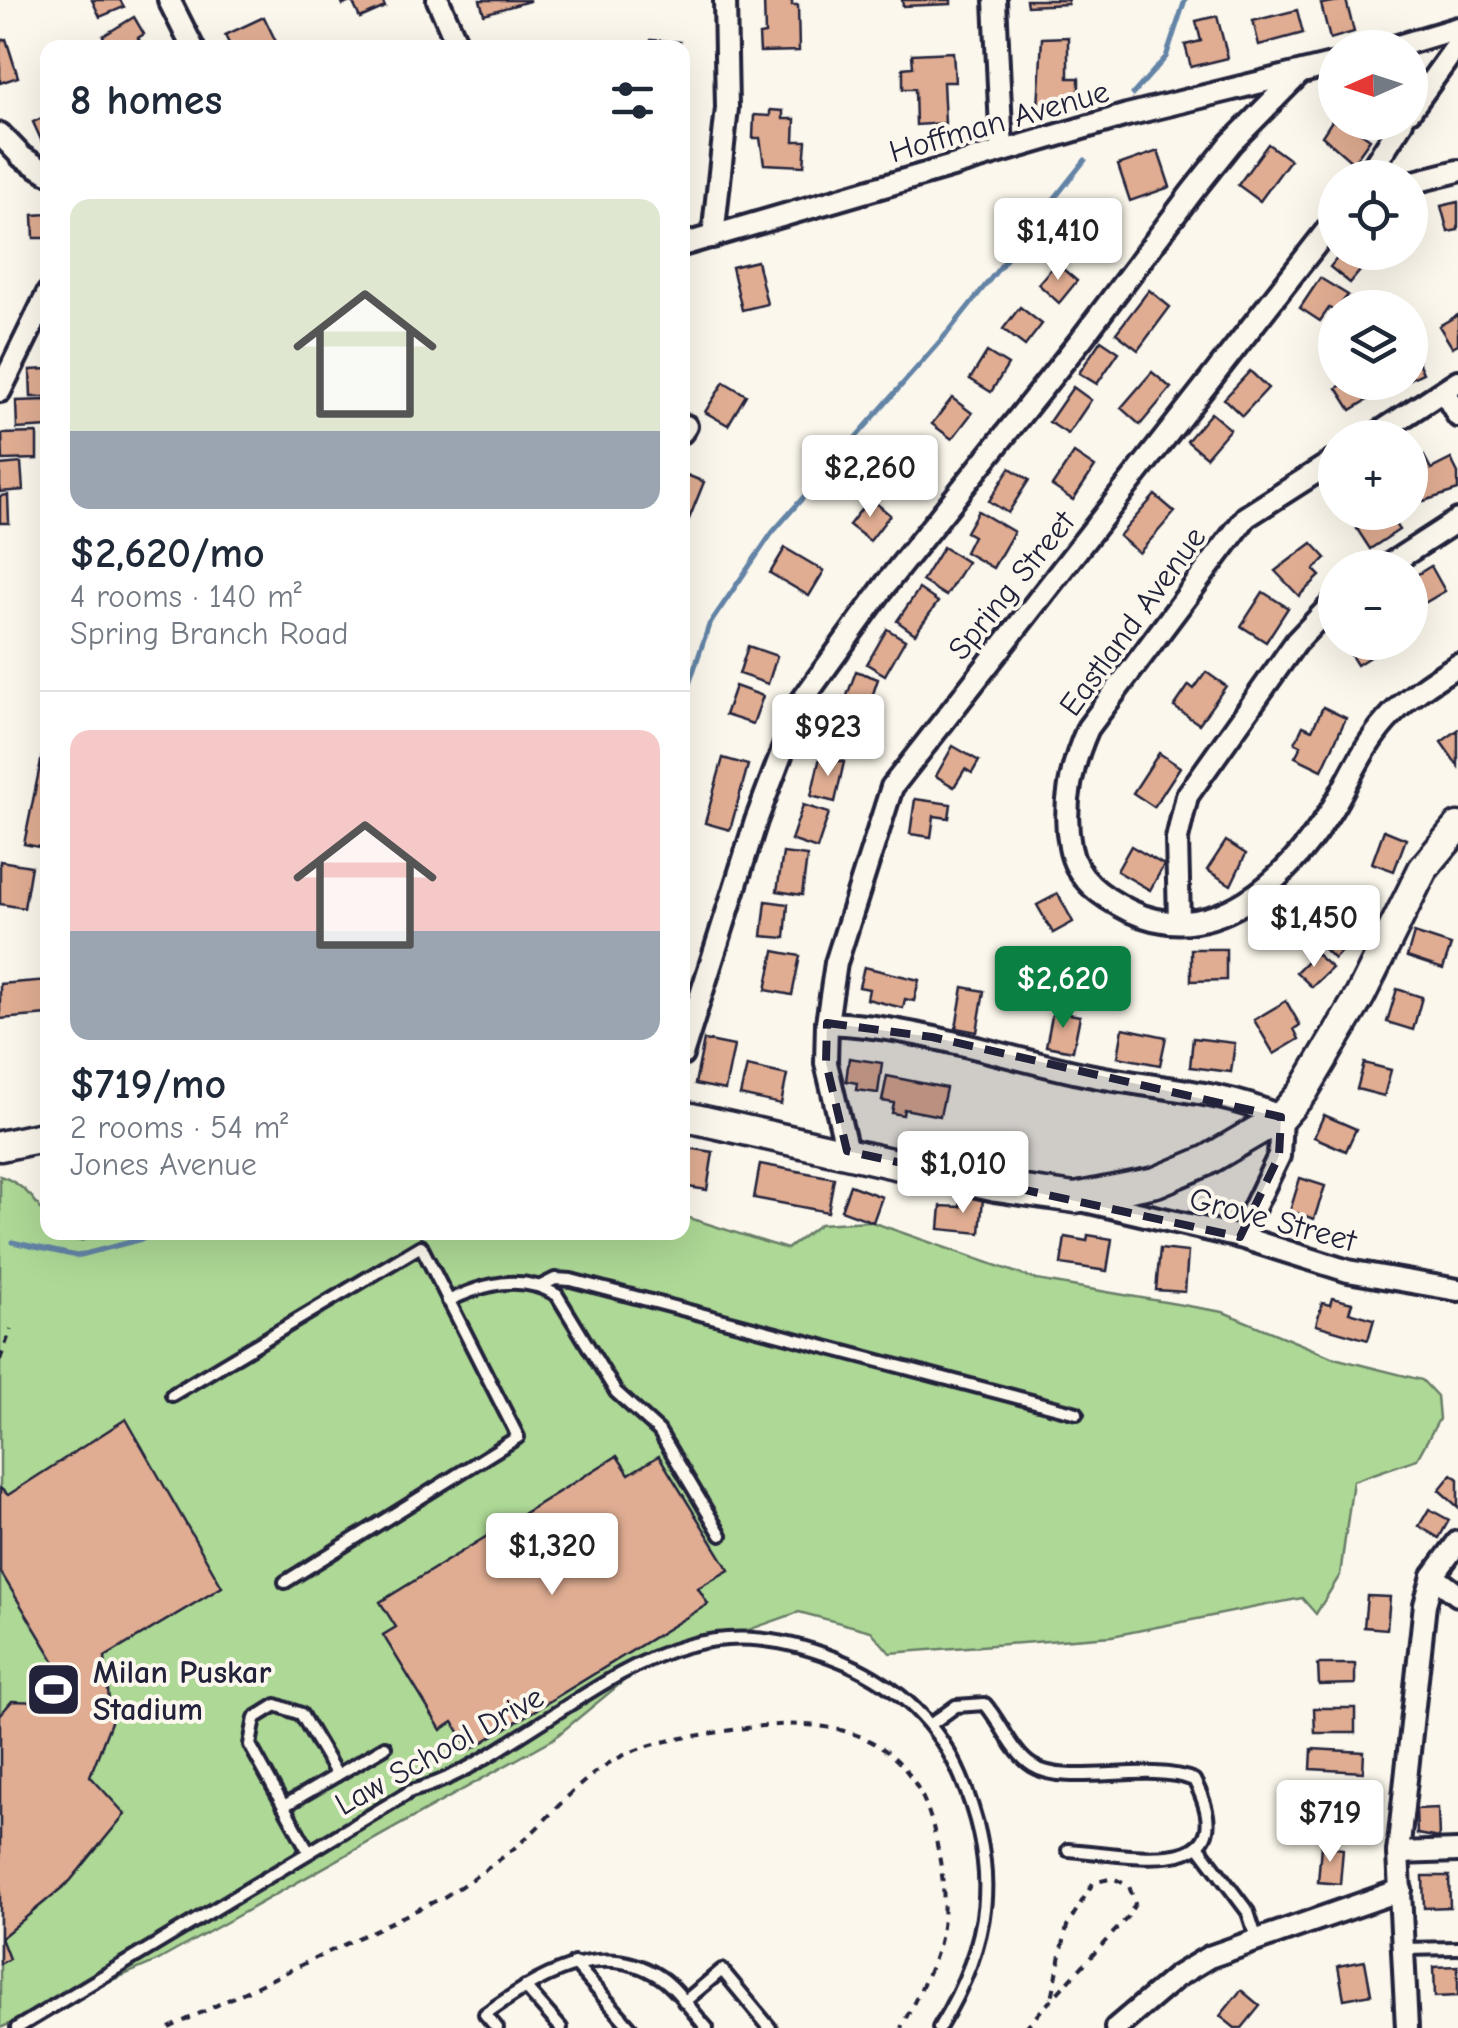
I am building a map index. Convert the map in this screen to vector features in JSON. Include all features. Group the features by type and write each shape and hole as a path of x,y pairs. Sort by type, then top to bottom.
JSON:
{"street":[{"path":"169,0 188,40"},
{"path":"438,0 455,40"},
{"path":"712,237 727,108 725,0"},
{"path":"995,0 1002,151"},
{"path":"1428,37 1458,28"},
{"path":"1428,86 1458,44"},
{"name":"Hoffman Avenue","path":"690,244 1126,115 1318,69"},
{"path":"690,1031 756,821 801,702 886,584 1107,307 1211,167 1298,75"},
{"path":"0,134 22,157 40,168"},
{"path":"1428,178 1458,171"},
{"name":"Spring Street","path":"847,1151 826,1063 826,1023 836,963 892,787 1318,242"},
{"path":"0,391 40,309"},
{"path":"1399,420 1451,386 1458,416"},
{"name":"Eastland Avenue","path":"1179,922 1129,910 1104,898 1082,877 1070,850 1072,766 1088,728 1246,517 1318,471"},
{"path":"1412,550 1458,520"},
{"path":"1318,619 1296,642 1187,796 1177,838 1179,922 1214,920 1248,902 1329,814 1356,762 1386,720 1423,687 1458,665"},
{"path":"690,1118 997,1187 1075,1198 1156,1182 1206,1161 1281,1117 1303,1092 1360,996 1423,869 1458,827"},
{"path":"826,1023 932,1037 1060,1070 1235,1101 1281,1117"},
{"path":"1240,1237 1279,1156 1281,1117"},
{"path":"0,1146 40,1138"},
{"name":"Grove Street","path":"1075,1198 1240,1237 1348,1271 1458,1290"},
{"path":"1408,2028 1398,1853 1425,1604 1433,1576 1458,1542"},
{"path":"1433,1576 1458,1596"},
{"path":"1398,1853 1458,1851"},
{"path":"1116,2028 1176,1977 1208,1958 1353,1903 1401,1890"}],"lane":[{"path":"172,1395 420,1246 518,1438 285,1582"},
{"path":"448,1301 506,1282 541,1286 555,1279 571,1280 1076,1413"},
{"path":"541,1286 568,1311 616,1392 658,1430 721,1535"},
{"name":"Law School Drive","path":"17,2028 411,1791 454,1778 625,1671 701,1639 776,1640 818,1651 877,1676 930,1724 955,1764 974,1808 987,1863 988,1906 975,1954 939,2028"},
{"path":"930,1724 956,1706 985,1704 1036,1768 1057,1774 1171,1771 1194,1780 1209,1809 1210,1830 1199,1848 1180,1858 1068,1850"},
{"path":"309,1852 250,1746 255,1718 276,1705 301,1714 337,1776"},
{"path":"284,1806 385,1746"},
{"path":"1199,1848 1248,1912 1257,1940"},
{"path":"1402,1949 1458,1948"},
{"path":"497,2028 485,2014 525,1986 574,1963 630,1960 664,1979 707,2028"},
{"path":"574,1963 631,2028"},
{"path":"684,2002 722,1970 770,2028"},
{"path":"525,1986 561,2028"}],"path":[{"path":"0,1360 11,1329"},
{"path":"169,2028 444,1896 487,1870 582,1783 627,1754 689,1736 786,1722 847,1730 880,1744 904,1767 921,1793 942,1869 944,1907 940,1940 901,2028"},
{"path":"1025,2028 1128,1918 1135,1904 1128,1886 1113,1878 1093,1883 1067,1926 1052,1998"}],"highlighted area":[{"path":"827,1023 932,1037 1281,1117 1279,1156 1240,1237 847,1151 826,1063"}],"green space":[{"path":"0,1176 17,1184 40,1210 40,1240 690,1240 690,1218 787,1249 820,1224 869,1221 1037,1280 1223,1312 1334,1358 1422,1380 1437,1396 1439,1419 1417,1459 1353,1481 1340,1575 1316,1614 1302,1598 1112,1636 890,1653 871,1631 799,1612 638,1669 553,1739 157,1961 0,2028"}],"building":[{"path":"92,0 120,0 124,7 100,17"},
{"path":"341,0 382,0 385,7 360,18 352,1 343,5"},
{"path":"480,0 529,0 529,1 484,14"},
{"path":"764,0 792,0 792,5 798,5 799,51 760,52 759,35 765,34"},
{"path":"902,0 951,0 951,4 903,6"},
{"path":"1026,0 1068,0 1068,4 1027,6"},
{"path":"1346,0 1354,30 1328,30 1321,4"},
{"path":"1297,10 1303,33 1259,45 1253,21"},
{"path":"1217,16 1228,58 1191,67 1185,45 1201,41 1196,21"},
{"path":"134,17 144,34 139,40 105,40 103,36"},
{"path":"264,17 275,40 227,40 225,35"},
{"path":"1068,37 1068,78 1079,78 1079,97 1068,98 1068,107 1038,108 1042,38"},
{"path":"6,39 18,77 0,83 0,41"},
{"path":"953,52 955,82 943,82 945,123 916,125 915,89 903,89 903,68 913,67 912,54"},
{"path":"770,110 783,111 783,119 795,119 794,141 806,141 804,166 764,164 760,138 753,138 754,115 770,116"},
{"path":"40,119 40,137 33,122"},
{"path":"1327,140 1369,140 1355,160 1350,160"},
{"path":"1268,144 1290,160 1260,201 1238,185"},
{"path":"1158,151 1170,187 1130,201 1118,165"},
{"path":"1458,202 1458,230 1448,232 1441,206"},
{"path":"33,215 40,215 40,238 34,238"},
{"path":"1084,219 1107,238 1089,261 1066,243"},
{"path":"757,261 767,304 742,310 732,267"},
{"path":"1056,263 1077,281 1059,303 1038,284"},
{"path":"1334,270 1361,270 1350,283"},
{"path":"1320,278 1340,290 1318,290 1318,320 1300,308"},
{"path":"1149,290 1170,307 1138,350 1116,333"},
{"path":"1020,307 1042,324 1025,346 1003,329"},
{"path":"1458,315 1458,344 1452,347 1439,326"},
{"path":"1101,340 1119,352 1097,384 1079,373"},
{"path":"987,352 1008,365 991,392 970,379"},
{"path":"40,369 40,397 31,397 30,370"},
{"path":"1250,371 1268,388 1242,416 1224,399"},
{"path":"1152,372 1171,388 1140,425 1121,408"},
{"path":"724,382 746,395 728,425 705,412"},
{"path":"1073,387 1091,400 1068,434 1049,422"},
{"path":"952,398 972,413 952,439 932,424"},
{"path":"40,400 40,428 17,429 16,401"},
{"path":"1345,400 1367,400 1351,410"},
{"path":"1211,413 1230,429 1206,457 1187,441"},
{"path":"37,433 37,459 3,460 2,434"},
{"path":"1074,453 1095,467 1073,500 1052,486"},
{"path":"1451,459 1458,473 1458,490 1428,500 1428,463 1431,469"},
{"path":"21,463 23,490 0,492 0,465"},
{"path":"1010,468 1029,480 1008,513 989,501"},
{"path":"690,476 704,482 690,517"},
{"path":"8,495 9,523 0,523 0,496"},
{"path":"1155,495 1175,512 1139,553 1119,536"},
{"path":"870,498 890,515 870,541 849,525"},
{"path":"978,511 1014,532 993,568 965,552 973,536 966,532"},
{"path":"1358,530 1399,530 1370,549"},
{"path":"1312,543 1319,550 1318,566 1314,570 1318,578 1299,596 1275,571"},
{"path":"943,547 967,562 946,596 922,581"},
{"path":"785,548 824,571 809,596 770,573"},
{"path":"1431,566 1445,591 1428,601"},
{"path":"919,589 938,602 915,634 897,621"},
{"path":"1263,592 1288,608 1266,642 1241,626"},
{"path":"887,629 905,640 885,675 867,664"},
{"path":"748,646 777,656 768,684 739,674"},
{"path":"856,671 878,679 867,712 844,704"},
{"path":"1206,672 1226,686 1199,724 1174,707 1189,685 1194,689"},
{"path":"735,686 763,696 753,724 725,715"},
{"path":"1323,707 1346,718 1322,770 1295,757 1301,746 1295,743 1303,726 1312,730"},
{"path":"833,715 859,720 851,758 825,753"},
{"path":"1458,730 1458,766 1441,742"},
{"path":"953,746 979,761 972,773 965,769 954,787 936,776"},
{"path":"1159,753 1180,767 1154,807 1133,793"},
{"path":"820,757 844,762 835,802 811,796"},
{"path":"723,758 748,765 730,830 705,823"},
{"path":"40,766 40,847 24,844"},
{"path":"915,799 951,804 949,818 934,816 931,837 910,834"},
{"path":"803,805 829,813 817,849 791,840"},
{"path":"1384,830 1406,839 1394,871 1372,863"},
{"path":"1226,841 1246,854 1231,885 1207,870"},
{"path":"1131,846 1164,865 1150,890 1117,871"},
{"path":"783,853 807,856 802,895 777,891"},
{"path":"0,861 31,866 24,908 0,904"},
{"path":"1058,894 1073,922 1053,933 1037,905"},
{"path":"766,901 788,904 785,938 762,936"},
{"path":"1334,921 1353,939 1334,959 1315,940"},
{"path":"1414,933 1451,945 1443,969 1407,957"},
{"path":"1191,949 1226,949 1226,980 1191,981"},
{"path":"774,951 800,956 792,995 766,990"},
{"path":"1315,953 1332,968 1312,987 1296,972"},
{"path":"864,967 919,980 914,1001 905,999 903,1008 867,999 869,989 859,987"},
{"path":"40,981 40,1016 0,1019 0,984"},
{"path":"963,987 984,991 977,1032 956,1028"},
{"path":"1397,989 1422,997 1413,1030 1387,1022"},
{"path":"1286,1001 1300,1025 1294,1029 1299,1039 1274,1054 1254,1020"},
{"path":"1053,1011 1080,1016 1073,1051 1046,1046"},
{"path":"1123,1028 1166,1037 1160,1065 1118,1057"},
{"path":"1193,1038 1235,1043 1231,1072 1190,1067"},
{"path":"704,1040 734,1046 725,1090 695,1084"},
{"path":"849,1058 882,1063 878,1093 856,1090 857,1083 846,1081"},
{"path":"1364,1063 1391,1070 1384,1096 1357,1089"},
{"path":"747,1066 787,1075 781,1104 740,1095"},
{"path":"887,1076 946,1088 940,1116 904,1109 903,1115 892,1113 894,1103 882,1101"},
{"path":"1324,1115 1356,1129 1346,1151 1314,1137"},
{"path":"690,1148 713,1152 707,1190 690,1187"},
{"path":"760,1164 834,1178 828,1212 754,1198"},
{"path":"1300,1178 1325,1186 1314,1219 1290,1211"},
{"path":"850,1185 882,1197 873,1222 841,1210"},
{"path":"961,1197 983,1198 980,1233 939,1229 941,1206 960,1207"},
{"path":"1088,1235 1112,1239 1107,1271 1061,1264 1065,1237 1087,1241"},
{"path":"1160,1249 1188,1252 1185,1292 1156,1290"},
{"path":"1332,1298 1352,1303 1349,1312 1374,1319 1368,1340 1316,1325 1322,1303 1330,1305"},
{"name":"Milan Puskar Stadium","path":"126,1419 222,1587 105,1657 111,1722 90,1776 125,1814 70,1881 1,1938 9,1959 0,1964 0,1715 12,1701 41,1702 33,1673 55,1662 0,1571 0,1488 8,1495"},
{"path":"617,1456 629,1474 659,1456 729,1570 698,1588 708,1604 470,1750 453,1722 441,1730 383,1635 396,1627 380,1602"},
{"path":"1452,1474 1458,1479 1458,1507 1439,1490"},
{"path":"1429,1509 1449,1520 1439,1538 1419,1526"},
{"path":"1367,1596 1390,1597 1387,1629 1364,1627"},
{"path":"1318,1664 1355,1664 1355,1684 1319,1685"},
{"path":"1314,1708 1355,1708 1355,1733 1315,1733"},
{"path":"1312,1749 1364,1752 1363,1772 1311,1769"},
{"path":"1333,1792 1369,1792 1369,1826 1338,1826"},
{"path":"1438,1808 1439,1838 1417,1834 1416,1809"},
{"path":"1321,1846 1343,1849 1340,1884 1318,1882"},
{"path":"1423,1876 1449,1876 1450,1907 1424,1908"},
{"path":"1365,1961 1371,1994 1344,1999 1338,1966"},
{"path":"1458,1966 1458,1996 1435,1997 1434,1967"},
{"path":"1241,1990 1260,2006 1242,2028 1235,2028 1220,2016"}],"waterway":[{"path":"1133,94 1166,57 1185,0"},
{"path":"690,681 709,625 772,533 949,331 1085,160"},
{"path":"12,1242 77,1256 138,1240"}],"place":[{"name":"Milan Puskar Stadium","path":"54,1690"}]}
